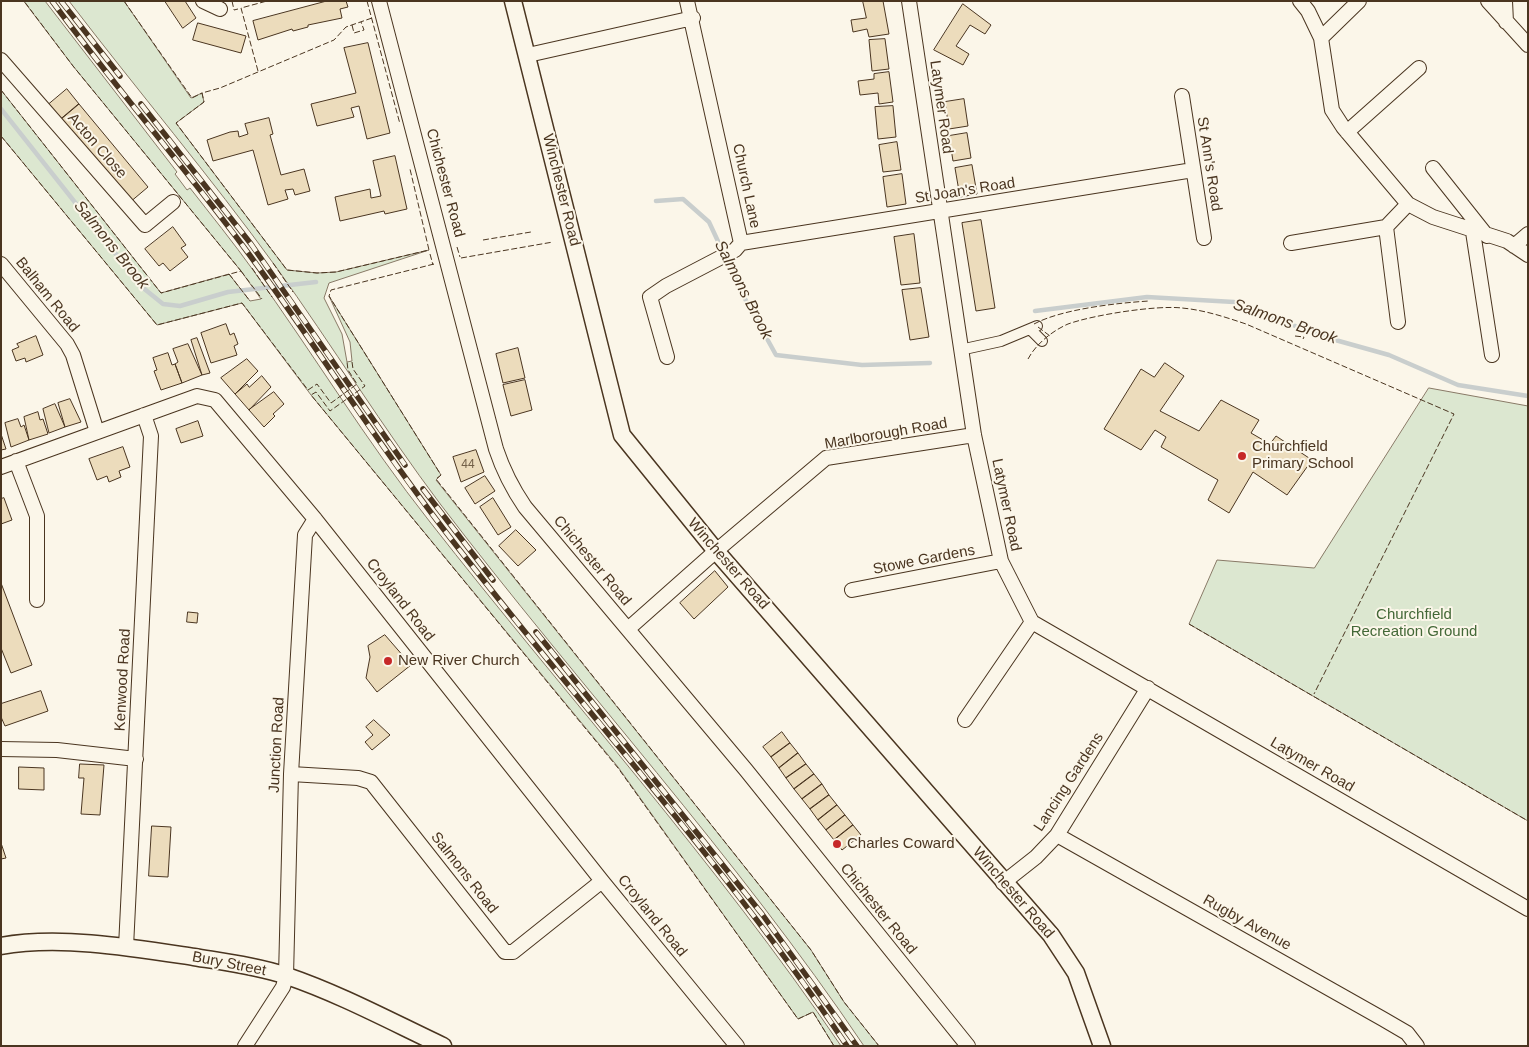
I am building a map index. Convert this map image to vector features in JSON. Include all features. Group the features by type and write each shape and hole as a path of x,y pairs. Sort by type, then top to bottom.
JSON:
{"street":[{"path":"203,1 220,8"},
{"name":"Chichester Road","path":"379,1 502,470 525,507 746,770 968,1046"},
{"name":"Winchester Road","path":"513,1 622,435 716,551 1064,952 1076,973 1102,1046"},
{"name":"Church Lane","path":"687,1 693,18 738,246"},
{"name":"Latymer Road","path":"909,1 974,435 1001,561 1032,622 1528,909"},
{"path":"1300,1 1308,10 1321,38 1332,110 1347,132 1408,204 1433,217 1514,246 1528,255"},
{"path":"1321,38 1359,1"},
{"path":"1488,1 1528,45"},
{"path":"1505,1 1506,22"},
{"path":"528,55 693,18"},
{"name":"Acton Close","path":"1,60 145,225 173,202"},
{"path":"1347,132 1418,68"},
{"name":"St Ann's Road","path":"1182,96 1204,238"},
{"path":"1433,168 1480,234 1492,355"},
{"name":"St Joan's Road","path":"738,246 1193,170"},
{"path":"1291,243 1386,227 1408,204"},
{"path":"1386,227 1398,322"},
{"path":"1514,246 1528,234"},
{"path":"667,357 650,296 738,246"},
{"name":"Balham Road","path":"1,264 7,280 67,344 73,355 97,432"},
{"path":"960,350 1001,341 1034,328 1042,341"},
{"name":"Croyland Road","path":"1,467 197,396 216,400 315,519 602,881 737,1046"},
{"name":"Kenwood Road","path":"126,947 151,436 144,416"},
{"name":"Marlborough Road","path":"628,629 716,551 826,458 974,435"},
{"path":"16,461 37,516 37,600"},
{"name":"Junction Road","path":"286,976 291,774 305,535 315,519"},
{"name":"Stowe Gardens","path":"852,590 1001,561"},
{"path":"965,720 1032,622"},
{"name":"Lancing Gardens","path":"1003,883 1036,856 1057,835 1148,688"},
{"path":"1,749 57,750 136,759"},
{"name":"Salmons Road","path":"291,774 358,778 371,782 505,952 513,952 602,881"},
{"name":"Rugby Avenue","path":"1057,835 1407,1033 1417,1046"},
{"name":"Bury Street","path":"1,946 38,942 126,947 215,961 286,976 443,1046"},
{"path":"245,1046 283,987 286,976"}],"green space":[{"path":"24,1 45,1 177,172 175,174 187,190 190,188 245,260 406,491 692,845 793,978 841,1046 834,1046 813,1012 798,1019 618,767 311,395 242,303 157,325 1,136 1,90 161,293 229,274 250,301 261,299 241,271 73,66"},
{"path":"69,1 124,1 191,98 202,93 204,102 176,123 287,270 317,273 336,272 429,250 329,283 324,298 342,334 347,362 352,361 350,342 329,296 441,475 436,480 811,950 844,1002 879,1046 864,1046 815,976 711,839 494,573 441,505 276,267"},
{"name":"Churchfield Recreation Ground","path":"1429,388 1528,406 1528,821 1189,624 1217,560 1314,568"}],"building":[{"path":"165,1 185,1 196,18 183,28"},
{"path":"327,1 346,1 348,7 340,9 342,18 308,25 308,27 293,31 292,29 258,40 253,21"},
{"path":"863,1 883,1 889,34 869,37 867,29 853,32 851,20 866,18"},
{"path":"963,4 991,25 985,34 970,25 956,46 969,54 963,65 934,50"},
{"path":"198,23 246,36 241,53 193,40"},
{"path":"885,39 889,69 872,71 869,40"},
{"path":"368,43 390,133 367,139 359,106 351,108 354,117 317,126 311,104 356,93 344,48"},
{"path":"889,72 893,102 879,104 878,93 860,95 858,81 874,79 874,74"},
{"path":"67,89 79,104 60,120 48,105"},
{"path":"964,99 968,126 949,129 945,102"},
{"path":"79,104 148,187 129,203 60,120"},
{"path":"893,106 896,137 878,139 875,107"},
{"path":"269,118 273,134 270,135 281,175 304,169 310,191 295,195 293,189 285,190 288,199 268,205 253,150 213,161 207,140 230,132 238,131 239,137 248,134 245,124"},
{"path":"967,133 971,158 953,161 949,136"},
{"path":"897,142 901,170 883,172 879,145"},
{"path":"395,156 407,209 385,214 384,211 340,221 335,197 370,189 371,198 381,196 373,161"},
{"path":"972,165 977,194 960,197 955,168"},
{"path":"902,174 906,204 887,207 883,177"},
{"path":"981,220 995,308 976,311 962,223"},
{"path":"173,227 186,245 181,248 188,257 170,271 163,263 159,266 145,249"},
{"path":"914,234 920,283 901,285 894,237"},
{"path":"921,288 929,337 910,340 902,290"},
{"path":"226,324 230,335 234,333 238,344 234,346 237,355 211,363 201,333"},
{"path":"36,336 43,355 26,362 25,358 16,361 12,350 19,347 17,344"},
{"path":"197,338 210,373 202,375 191,340"},
{"path":"188,344 202,375 182,383 175,364 178,362 173,349"},
{"path":"518,348 525,378 503,383 496,354"},
{"path":"168,353 172,365 175,364 182,383 161,390 154,371 157,370 153,358"},
{"path":"247,359 258,371 235,394 221,378"},
{"path":"1165,363 1184,376 1160,411 1199,431 1221,400 1259,420 1251,433 1270,444 1276,436 1312,460 1287,495 1253,472 1229,513 1208,500 1218,480 1161,447 1166,437 1155,430 1141,450 1104,429 1141,369 1154,377"},
{"path":"262,376 271,387 249,410 235,394 247,384 249,387"},
{"path":"525,380 532,410 511,416 503,385"},
{"path":"274,392 284,404 273,414 275,416 264,427 249,410"},
{"path":"70,399 81,422 65,427 58,403"},
{"path":"55,404 65,427 49,433 43,409"},
{"path":"38,412 40,420 43,419 48,434 29,440 24,417"},
{"path":"18,419 21,427 24,425 29,440 11,447 5,423"},
{"path":"198,421 203,436 181,443 176,429"},
{"path":"1,434 6,449 1,450"},
{"path":"123,447 130,467 119,471 121,477 109,482 107,476 97,480 89,459"},
{"path":"476,450 484,472 461,482 453,457"},
{"path":"485,476 495,491 475,504 465,488"},
{"path":"4,498 12,520 1,524 1,499"},
{"path":"493,498 511,527 498,535 480,507"},
{"path":"516,530 536,550 518,566 499,546"},
{"path":"715,571 728,587 694,619 680,603"},
{"path":"1,583 32,665 11,673 1,648"},
{"path":"188,612 198,613 197,623 187,622"},
{"name":"New River Church","path":"385,635 411,665 377,692 366,678 370,657 368,646"},
{"path":"41,691 48,711 5,726 1,717 1,704"},
{"path":"374,720 390,735 372,750 365,742 373,735 366,727"},
{"path":"782,732 790,743 771,757 763,747"},
{"path":"790,743 798,753 779,768 771,757"},
{"path":"798,753 806,764 786,778 779,768"},
{"path":"80,764 104,765 100,815 81,814 84,778 79,778"},
{"path":"806,764 814,774 794,789 786,778"},
{"path":"19,767 44,768 44,790 19,789"},
{"path":"814,774 822,784 802,799 794,789"},
{"path":"822,784 829,795 810,809 802,799"},
{"path":"829,795 837,805 818,820 810,809"},
{"path":"837,805 845,815 826,830 818,820"},
{"path":"845,815 853,825 834,840 826,830"},
{"path":"853,825 861,835 842,850 834,840"},
{"path":"152,826 171,827 168,877 149,876"},
{"path":"1,843 6,858 1,859"}],"waterway":[{"name":"Salmons Brook","path":"1,109 142,287 163,304 180,306 228,292 316,282"},
{"name":"Salmons Brook","path":"656,201 683,199 709,222 744,297 776,355 862,365 930,363"},
{"name":"Salmons Brook","path":"1035,311 1147,297 1234,302 1321,336 1389,355 1458,385 1528,396"}],"railway":[{"path":"52,1 243,246 393,461 445,531 702,849 800,979 847,1046"},
{"path":"61,1 120,76"},
{"path":"141,104 251,244 405,465"},
{"path":"423,489 493,580"},
{"path":"536,632 762,914 857,1046"}],"fence":[{"path":"1,90 161,293 241,271 73,66 24,1"},
{"path":"124,1 192,98 202,93"},
{"path":"232,1 234,10 238,9"},
{"path":"258,71 241,8 267,1"},
{"path":"367,1 400,124"},
{"path":"372,18 346,27 334,40 220,88 202,93 204,102 176,123 287,270 317,273 336,272 429,250 410,169"},
{"path":"352,25 354,33 364,30 361,22"},
{"path":"1,136 157,325 242,303 308,390 317,384 331,403 357,384 348,370 347,362"},
{"path":"483,240 531,232"},
{"path":"461,258 553,242"},
{"path":"457,247 460,257"},
{"path":"430,254 433,265"},
{"path":"273,263 293,292"},
{"path":"434,264 331,290 329,296 441,475 436,479 811,950 844,1002 879,1046"},
{"path":"252,268 272,297"},
{"path":"241,271 262,299"},
{"path":"229,274 250,301"},
{"path":"1034,324 1059,314 1106,305 1149,301"},
{"path":"1028,359 1045,338 1068,324 1093,317 1141,309 1171,307 1190,309 1246,324 1454,414 1314,694"},
{"path":"1038,327 1050,336"},
{"path":"1295,336 1304,337 1303,339"},
{"path":"352,362 353,369 365,386 330,411 316,392 311,395 618,768 798,1019 813,1012 834,1046"},
{"path":"1189,624 1528,821"}],"place":[{"name":"Churchfield Primary School","path":"1242,456"},
{"name":"New River Church","path":"388,661"},
{"name":"Charles Coward","path":"837,844"}]}
